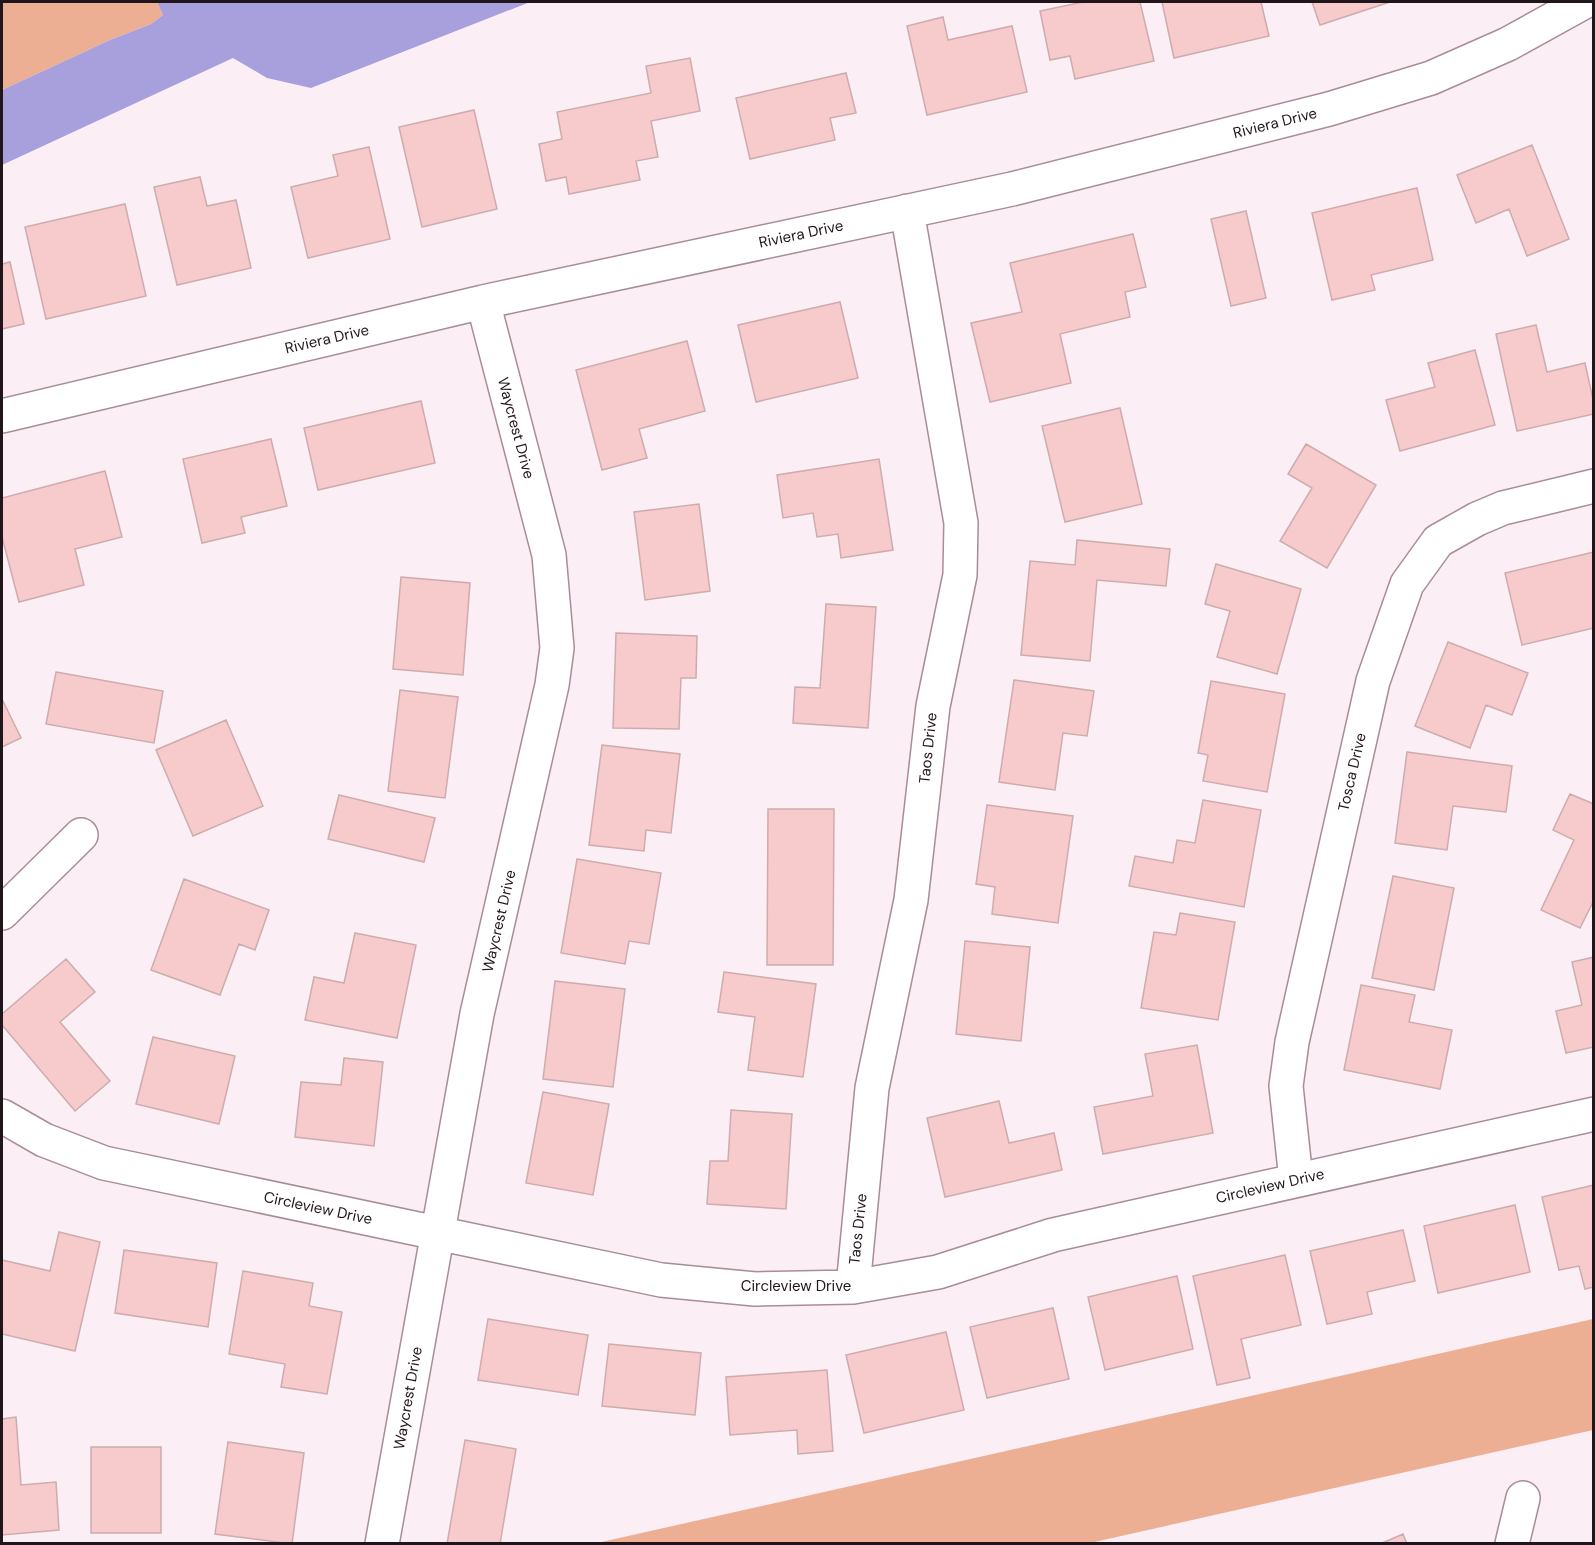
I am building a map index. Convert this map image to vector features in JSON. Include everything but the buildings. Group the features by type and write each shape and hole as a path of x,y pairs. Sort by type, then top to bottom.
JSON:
{"street":[{"name":"Riviera Drive","path":"2,416 483,302 1012,189 1329,109 1431,78 1508,44 1584,2"},
{"name":"Taos Drive","path":"853,1287 872,1088 911,900 933,706 960,575 961,523 907,212"},
{"name":"Waycrest Drive","path":"382,1544 477,1014 552,684 557,648 549,555 483,302"},
{"name":"Tosca Drive","path":"1296,1180 1286,1086 1292,1042 1373,681 1407,584 1438,541 1477,519 1503,508 1593,486"},
{"path":"2,913 81,835"},
{"name":"Circleview Drive","path":"2,1116 44,1140 104,1163 661,1280 755,1289 853,1287 938,1272 1053,1234 1593,1113"},
{"path":"1512,1544 1523,1498"}],"shaded area":[{"path":"2,2 157,2 163,15 151,24 110,40 2,90"},
{"path":"157,2 530,2 311,88 267,78 233,58 2,165 2,90 110,40 151,24 163,15"},
{"path":"1593,1319 1593,1430 1090,1543 597,1543"}]}
